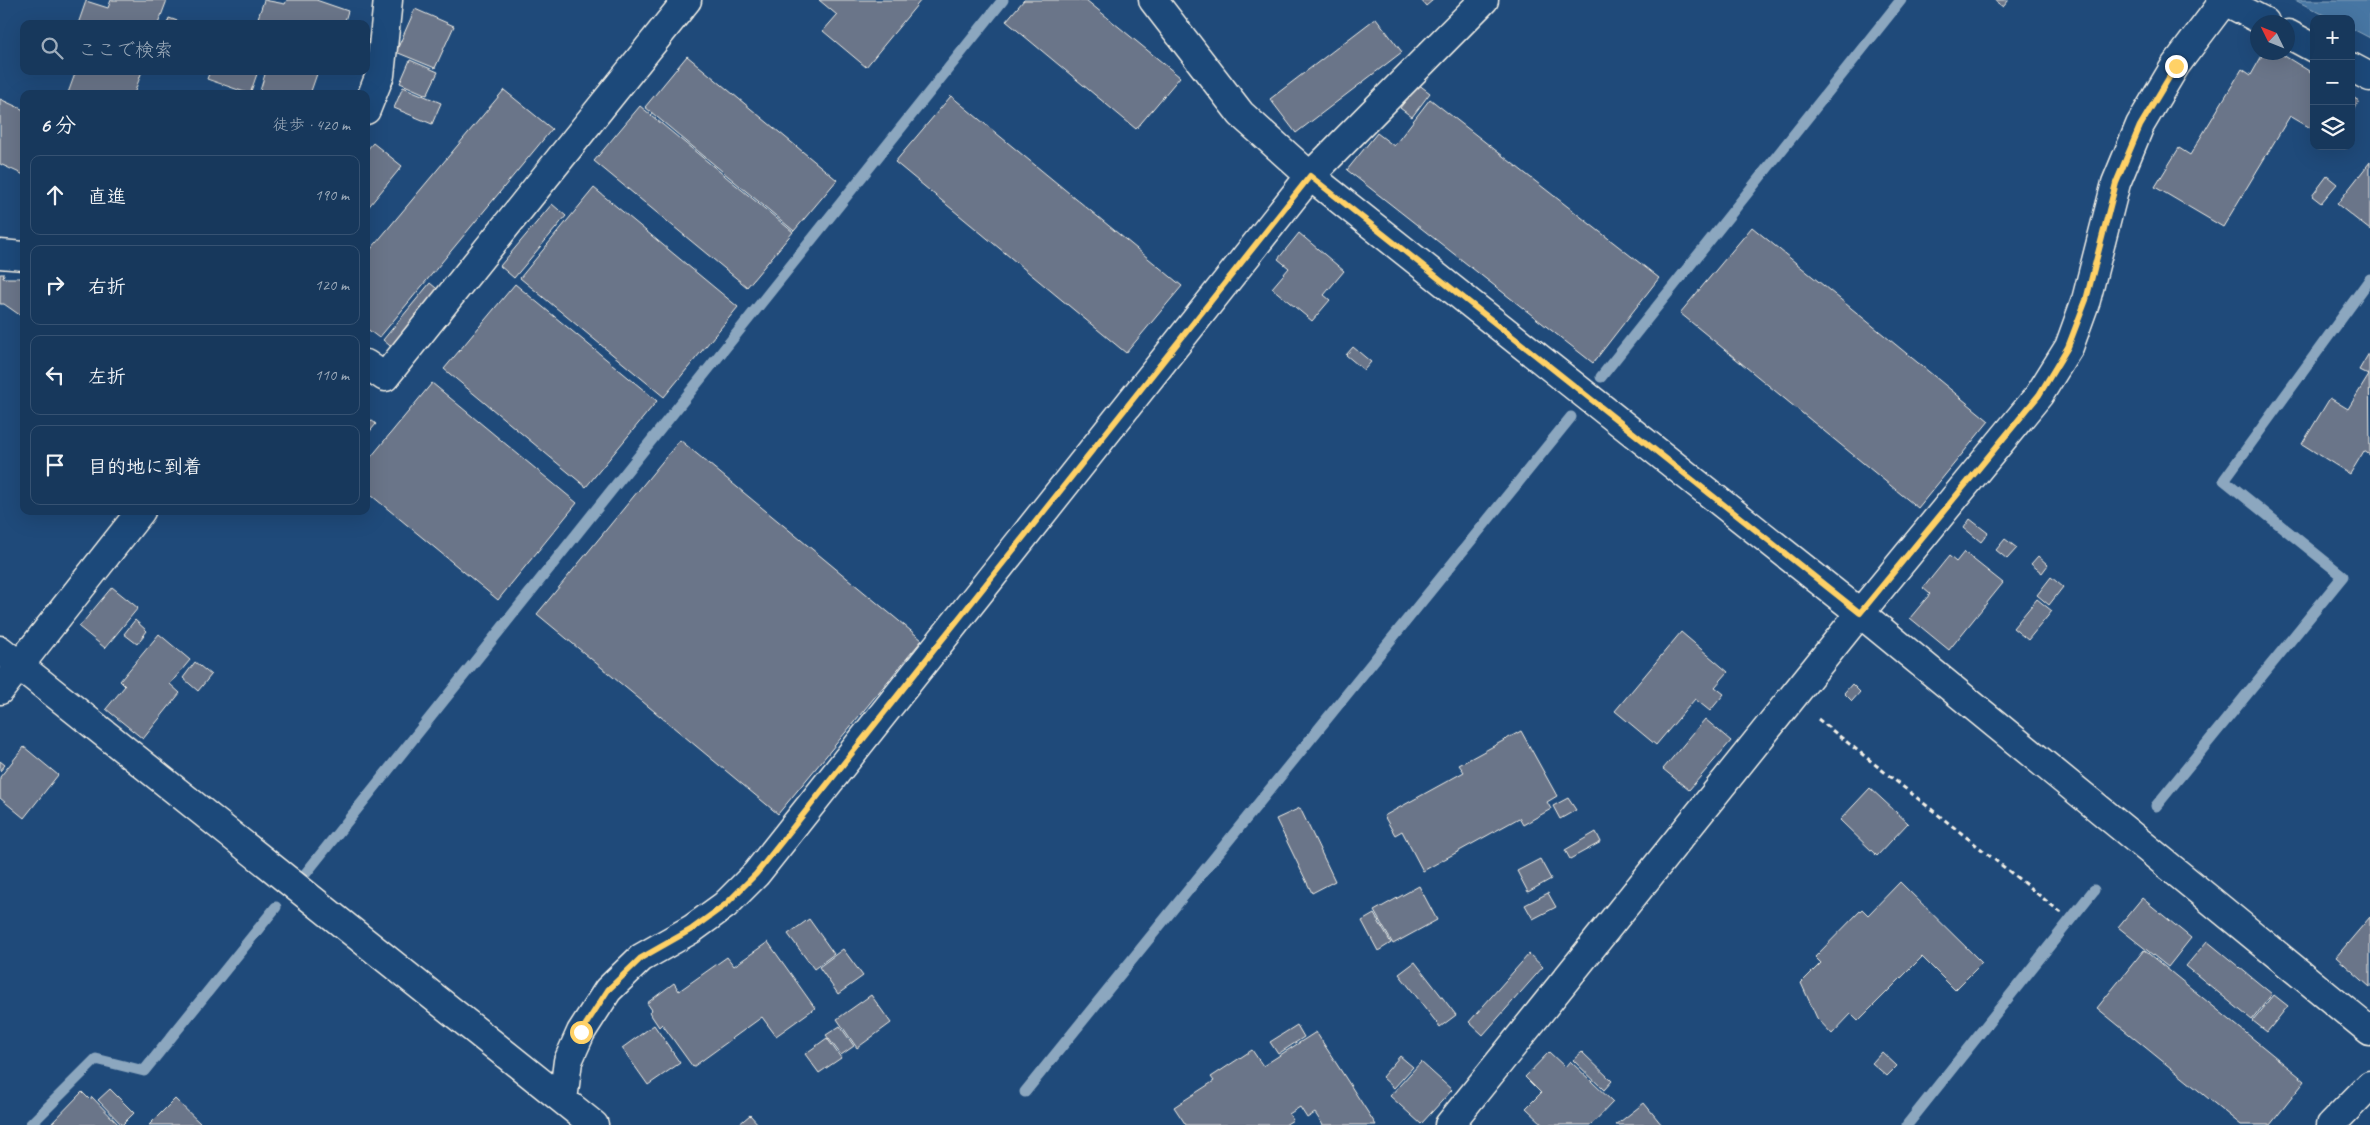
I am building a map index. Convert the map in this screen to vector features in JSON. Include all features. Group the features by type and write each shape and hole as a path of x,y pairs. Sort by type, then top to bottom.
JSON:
{"street":[{"path":"370,100 380,75 388,0"},
{"path":"370,367 385,377 687,0"},
{"path":"1153,0 1241,114 1310,176 1860,613 2370,1031"},
{"path":"573,1115 568,1061 581,1032 608,990 641,958 692,929 725,905 756,874 1310,176 1484,0"},
{"path":"1449,1125 1860,613 2039,395 2068,347 2086,300 2116,183 2140,126 2176,66 2224,1 2251,15"},
{"path":"2295,38 2310,46"},
{"path":"2355,69 2370,77"},
{"path":"0,254 20,256"},
{"path":"0,690 10,658 137,515"},
{"path":"10,658 573,1115"},
{"path":"2331,1125 2370,1085"}],"path":[{"path":"1792,698 2064,915"}],"water":[{"path":"2295,0 2370,0 2370,38 2355,30 2355,15 2324,15"}],"building":[{"path":"111,0 167,0 160,20 79,20 86,1 108,8"},
{"path":"264,0 285,4 287,0 316,0 348,11 345,20 257,20"},
{"path":"819,0 921,0 866,67 823,31 837,15"},
{"path":"1024,0 1086,0 1180,77 1136,129 1006,21"},
{"path":"1421,0 1433,0 1426,6"},
{"path":"1994,0 2009,0 2003,7"},
{"path":"415,9 454,26 435,68 396,52"},
{"path":"1376,18 1402,52 1296,133 1270,99"},
{"path":"687,56 837,180 794,231 645,107"},
{"path":"410,60 438,72 427,95 400,83"},
{"path":"2259,60 2291,60 2310,72 2310,128 2290,116 2223,227 2155,187 2179,148 2190,155 2242,69 2251,75"},
{"path":"75,75 141,75 135,90 69,90"},
{"path":"208,75 257,75 251,90 239,90 207,79"},
{"path":"265,75 317,75 311,90 260,90"},
{"path":"1418,84 1430,93 1412,117 1400,108"},
{"path":"403,87 441,103 432,124 394,108"},
{"path":"504,90 552,129 379,338 370,331 370,250"},
{"path":"951,96 1182,286 1126,353 895,162"},
{"path":"2355,98 2359,101 2355,108"},
{"path":"0,99 20,108 20,173 0,164"},
{"path":"1430,99 1659,278 1593,363 1347,170 1377,133 1394,146"},
{"path":"640,106 793,232 747,287 594,161"},
{"path":"373,143 402,166 370,205 370,146"},
{"path":"2370,162 2370,230 2337,204"},
{"path":"2327,176 2337,184 2321,203 2312,196"},
{"path":"594,188 738,307 664,397 520,278"},
{"path":"552,204 566,216 514,278 500,266"},
{"path":"1752,227 1989,421 1918,508 1680,313"},
{"path":"1299,233 1344,271 1324,295 1330,300 1312,321 1272,288 1289,268 1278,259"},
{"path":"0,274 4,274 3,278 20,278 20,315 4,304 0,304"},
{"path":"430,283 442,293 395,350 383,340"},
{"path":"515,284 657,401 586,487 444,369"},
{"path":"1353,347 1371,362 1364,370 1346,355"},
{"path":"2369,353 2370,455 2364,451 2350,474 2302,444 2330,398 2348,409 2369,375 2359,370"},
{"path":"432,383 577,503 498,600 370,494 370,458"},
{"path":"370,419 376,424 370,431"},
{"path":"680,440 922,640 778,814 537,614"},
{"path":"1970,519 1988,533 1981,542 1964,528"},
{"path":"2005,539 2017,548 2007,559 1996,550"},
{"path":"1964,552 2003,583 1949,650 1910,618 1930,594 1923,588 1949,556 1956,562"},
{"path":"2038,556 2048,565 2042,573 2031,564"},
{"path":"2051,577 2063,587 2049,605 2037,595"},
{"path":"112,587 138,608 105,648 79,627"},
{"path":"2037,599 2052,611 2028,640 2013,628"},
{"path":"135,620 147,631 137,644 124,634"},
{"path":"1681,632 1728,672 1715,687 1724,694 1710,711 1695,699 1656,745 1615,711"},
{"path":"159,634 190,660 170,684 180,693 143,739 106,709 125,686 120,681"},
{"path":"195,662 211,675 198,691 183,678"},
{"path":"1852,684 1860,692 1852,701 1844,693"},
{"path":"1705,719 1731,741 1689,790 1663,769"},
{"path":"1521,731 1557,796 1547,802 1551,809 1523,825 1519,818 1423,871 1402,831 1395,835 1384,816 1464,772 1459,765"},
{"path":"24,747 58,775 24,818 0,798 0,777"},
{"path":"0,761 5,765 0,771"},
{"path":"1870,788 1908,823 1877,856 1840,820"},
{"path":"1568,798 1576,810 1560,819 1553,806"},
{"path":"1300,808 1335,881 1312,893 1276,819"},
{"path":"1596,832 1601,842 1570,859 1565,850"},
{"path":"1540,859 1551,879 1528,892 1517,871"},
{"path":"1900,882 1982,963 1955,990 1922,957 1858,1021 1851,1014 1832,1034 1817,1018 1801,983 1821,963 1815,957 1862,909 1868,915"},
{"path":"1419,886 1437,920 1393,944 1374,911"},
{"path":"1548,893 1556,907 1533,919 1525,905"},
{"path":"2142,898 2191,938 2168,967 2118,927"},
{"path":"1374,914 1391,943 1378,951 1362,921"},
{"path":"2370,917 2370,987 2336,957"},
{"path":"809,919 834,954 814,969 788,934"},
{"path":"2207,941 2272,994 2252,1020 2186,966"},
{"path":"768,942 815,1008 776,1036 762,1017 693,1067 662,1024 659,1027 649,1012 652,1010 647,1003 674,983 679,991 727,957 734,966"},
{"path":"843,949 863,976 838,994 819,967"},
{"path":"2144,950 2305,1081 2270,1125 2241,1125 2097,1008"},
{"path":"1529,954 1543,967 1483,1035 1469,1022"},
{"path":"1415,962 1456,1015 1440,1027 1399,974"},
{"path":"871,995 891,1023 857,1048 837,1019"},
{"path":"2274,995 2288,1006 2267,1032 2253,1021"},
{"path":"654,1025 680,1063 648,1085 622,1048"},
{"path":"1297,1025 1304,1037 1278,1054 1270,1042"},
{"path":"840,1026 854,1046 841,1055 826,1035"},
{"path":"1316,1032 1376,1125 1323,1125 1315,1113 1307,1118 1300,1107 1289,1114 1293,1120 1285,1125 1186,1125 1174,1107 1214,1081 1211,1077 1252,1050 1263,1066"},
{"path":"827,1038 841,1058 819,1073 805,1054"},
{"path":"1549,1052 1565,1067 1570,1061 1613,1102 1591,1125 1544,1125 1526,1108 1541,1093 1525,1077"},
{"path":"1582,1052 1612,1081 1604,1090 1573,1060"},
{"path":"1882,1052 1897,1066 1887,1076 1872,1063"},
{"path":"1400,1056 1413,1067 1394,1088 1382,1077"},
{"path":"1421,1062 1452,1090 1421,1124 1390,1096"},
{"path":"110,1089 134,1113 122,1125 98,1100"},
{"path":"82,1092 90,1100 92,1097 119,1125 50,1125"},
{"path":"175,1099 202,1125 149,1125"},
{"path":"1644,1103 1662,1125 1616,1125"},
{"path":"750,1115 759,1125 738,1125"}],"waterway":[{"path":"306,873 1003,0"},
{"path":"1601,377 1901,0"},
{"path":"2156,806 2343,576 2224,480 2370,279"},
{"path":"1025,1092 1571,417"},
{"path":"1907,1125 2094,890"},
{"path":"30,1125 96,1059 144,1071 276,907"}],"route":[{"path":"581,1032 608,990 641,958 692,929 725,905 756,874 1310,176 1860,613 2039,395 2068,347 2086,300 2116,183 2140,126 2176,66"}]}
